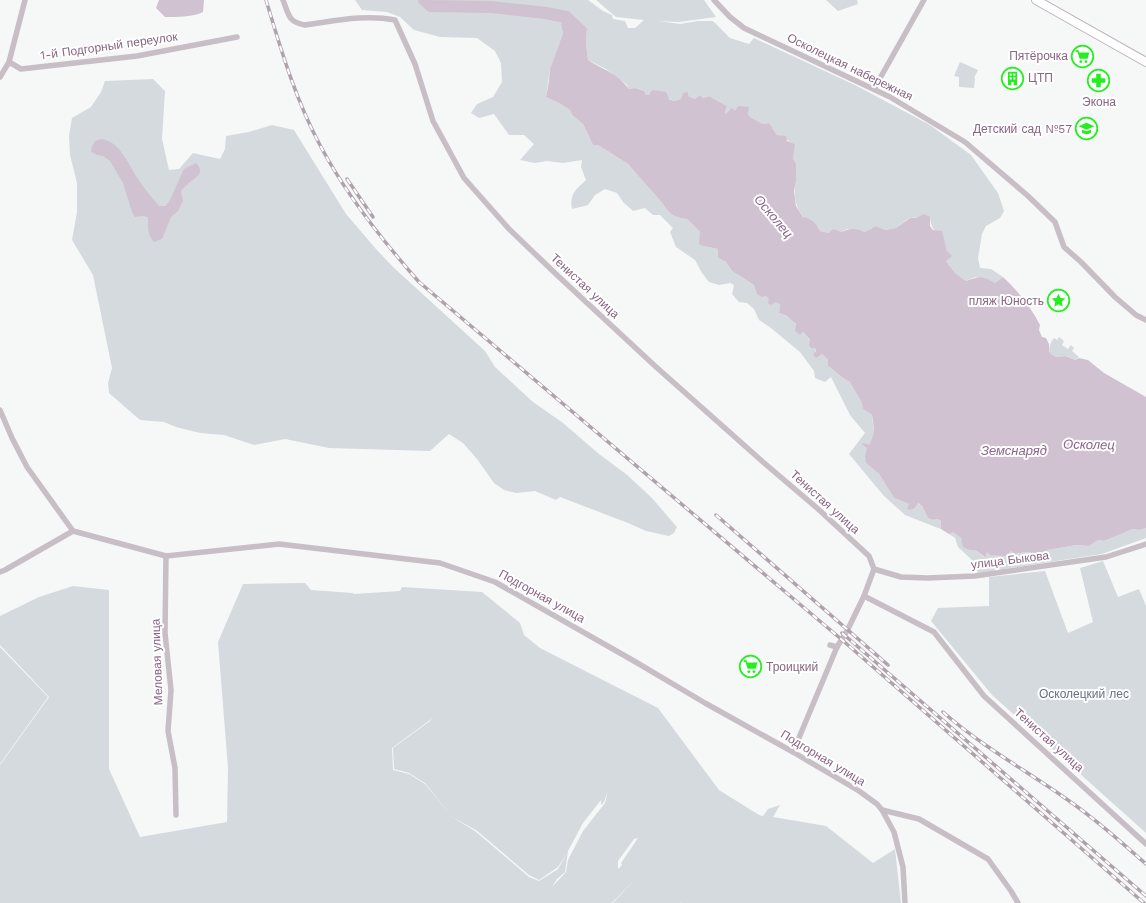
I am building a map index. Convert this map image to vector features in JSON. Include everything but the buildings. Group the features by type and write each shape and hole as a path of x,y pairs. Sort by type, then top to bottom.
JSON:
{"main road":[{"path":"1036,0 1146,62"}],"street":[{"path":"0,77 9,62 25,0"},
{"name":"Тенистая улица","path":"283,0 289,17 296,23 305,25 367,17 380,17 395,20 415,64 433,121 464,178 509,229 557,275 672,381 817,508 869,556 874,569"},
{"name":"Осколецкая набережная","path":"714,0 730,17 744,28 890,97 965,142 1028,196 1055,222 1064,247 1115,297 1136,315 1146,320"},
{"path":"874,89 924,0"},
{"name":"1-й Подгорный переулок","path":"9,62 21,69 137,56 237,36"},
{"path":"0,410 12,438 27,466 73,531 0,572"},
{"name":"Подгорная улица","path":"73,531 166,556 279,544 440,563 495,582 793,752 859,791 877,804 882,810 919,819 988,860 1018,903"},
{"name":"улица Быкова","path":"874,569 901,577 927,578 975,576 1106,557 1146,544"},
{"name":"Меловая улица","path":"166,556 165,633 171,690 168,731 175,768 176,815"},
{"path":"793,752 837,647 848,629 864,596 874,569"},
{"name":"Тенистая улица","path":"864,596 934,632 984,696 1146,844"},
{"path":"830,645 837,647"},
{"path":"882,810 894,832 903,867 905,903"}],"green space":[{"path":"355,0 588,0 603,11 612,15 613,19 625,21 628,28 635,28 644,20 616,17 596,0 704,0 716,17 679,22 658,21 680,24 698,21 713,21 730,38 749,44 754,38 855,85 930,125 971,155 998,193 1004,211 1000,218 986,226 982,234 978,258 980,268 991,269 1003,277 995,283 975,277 966,281 955,273 946,261 947,251 943,237 934,229 931,224 930,217 909,218 896,228 886,230 875,226 864,232 847,229 841,232 829,233 820,231 816,225 802,215 796,203 796,166 793,157 795,144 777,135 769,123 763,124 750,117 748,114 748,107 726,114 725,112 727,106 709,96 703,98 700,95 695,99 689,98 688,92 681,99 674,101 653,90 649,95 646,95 644,91 635,88 629,89 626,84 606,69 588,60 586,43 587,28 569,11 561,25 563,33 550,69 546,97 570,110 572,115 583,124 593,145 598,145 628,164 670,213 676,217 687,219 700,232 703,246 718,249 718,258 726,262 732,271 754,285 766,296 780,304 779,313 793,321 797,326 800,335 803,332 815,347 816,357 822,354 828,360 828,366 850,382 860,398 863,409 872,415 873,439 867,448 866,463 879,474 894,498 909,504 908,509 917,503 922,506 928,518 933,520 938,519 941,521 941,529 905,515 884,496 849,454 865,433 850,415 831,377 825,382 815,378 814,371 800,352 759,320 754,309 747,303 739,302 732,294 734,285 730,283 719,285 709,282 695,260 676,247 670,232 673,228 660,215 653,215 645,208 633,211 623,202 617,193 605,189 595,195 588,205 572,209 572,196 579,186 586,180 581,167 582,160 563,163 547,161 535,163 520,160 534,144 524,135 509,135 494,114 479,118 471,113 477,104 493,97 502,82 501,63 495,51 477,38 440,37 414,30 400,17 387,12 362,10"},
{"path":"826,0 857,0 858,4 838,11"},
{"path":"960,62 978,70 974,78 974,88 959,87 959,77 954,76"},
{"path":"153,79 165,91 162,139 169,170 179,169 193,153 220,159 225,149 226,136 249,132 272,125 294,130 346,214 376,249 393,267 485,351 495,367 533,402 563,423 599,454 626,474 651,497 677,527 674,533 669,536 646,531 560,497 556,500 535,491 516,493 504,490 494,483 477,459 463,443 449,434 430,451 329,448 285,439 254,445 224,435 200,433 176,427 164,422 140,420 109,393 108,383 112,368 93,275 72,240 77,212 77,183 70,155 69,136 72,118 91,107 101,92 105,81"},
{"path":"1059,337 1064,341 1062,345 1068,349 1071,345 1074,348 1072,351 1079,357 1075,360 1067,356 1056,357 1050,353 1049,348 1051,343 1054,338 1057,340"},
{"path":"1146,528 1146,538 1102,554 978,573 972,560 958,547 955,538 949,534 953,532 961,538 970,550 975,550 984,557 987,551 1011,551 1016,554 1027,552 1043,555 1047,550 1077,545 1089,546 1098,540 1104,541 1133,529 1139,530"},
{"name":"Осколецкий лес","path":"1103,561 1118,597 1139,589 1146,606 1146,833 992,695 931,621 938,608 989,606 989,577 1045,571 1068,633 1093,622 1080,568"},
{"path":"305,583 311,590 354,594 400,591 402,587 482,592 520,623 524,635 540,648 658,708 719,790 759,815 763,816 768,809 780,805 773,817 826,826 873,863 895,849 901,903 613,903 636,878 612,903 0,903 0,765 49,697 0,645 0,616 39,597 73,586 109,590 109,769 140,837 227,822 228,768 218,642 243,584","holes":["433,716 430,721 393,748 394,769 409,773 425,783 452,817 425,784 409,774 393,770 392,748 430,720","608,790 605,803 583,831 568,860 566,872 552,887 557,879 565,872 568,851 583,823 601,800 601,805 604,802","452,817 476,830 529,875 539,880 558,867 567,853 558,869 539,881 529,877 475,831","638,838 618,869 618,861 634,839"]},
{"path":"0,647 48,697 0,764"}],"water":[{"path":"159,0 204,0 203,12 190,16 165,17 156,8"},
{"name":"Земснаряд","path":"569,11 587,28 586,43 588,60 615,75 629,89 635,88 644,91 646,95 649,95 652,90 666,92 669,99 674,101 681,99 683,93 688,92 689,97 695,99 700,95 703,98 709,96 727,106 725,112 726,114 732,108 735,111 738,106 749,107 748,114 750,117 763,124 769,123 777,135 786,136 787,141 795,144 793,158 796,164 796,181 794,191 796,206 803,217 813,222 820,231 829,233 833,229 841,232 853,229 864,232 875,226 886,230 896,228 910,218 916,218 924,214 930,217 930,226 933,230 942,231 947,251 952,256 946,261 955,273 966,281 974,278 981,278 995,283 1003,277 1033,312 1040,325 1039,330 1042,337 1046,338 1049,344 1049,351 1051,354 1056,357 1066,356 1075,360 1079,358 1088,360 1104,373 1146,397 1146,528 1139,530 1133,529 1104,541 1098,540 1089,546 1077,545 1047,550 1043,555 1027,552 1015,554 1011,551 1005,556 990,555 987,552 985,557 975,550 970,550 963,547 961,538 953,532 949,534 941,529 941,521 938,519 933,520 928,518 922,506 918,503 914,509 909,510 907,509 909,504 894,498 879,474 866,463 865,456 867,448 862,444 864,443 869,445 872,438 874,427 872,415 863,409 860,399 850,382 828,366 828,360 822,354 816,358 813,354 816,351 815,348 811,348 809,345 810,340 803,332 800,335 795,331 796,324 787,316 779,313 780,304 775,302 771,305 768,303 769,299 766,296 762,297 757,294 754,285 732,271 726,262 718,258 718,249 699,244 700,232 687,219 676,217 670,213 628,164 598,145 593,145 583,124 572,115 570,110 546,97 550,69 563,33 561,25 563,16"},
{"path":"101,139 113,144 123,154 140,182 159,206 165,206 169,202 184,169 196,163 199,167 199,175 181,191 183,201 178,211 171,217 162,239 154,242 150,236 148,230 148,217 135,217 123,183 110,161 103,156 91,152 95,141"}],"waterway":[{"name":"Осколец","path":"424,0 431,6 491,7 546,13 566,17 569,30"}],"railway":[{"path":"266,0 283,56 304,112 321,147 342,183 366,217 419,282 841,639 1144,903"},
{"path":"347,179 373,217"},
{"path":"716,515 888,665"},
{"path":"842,633 1146,896"},
{"path":"943,712 987,746 1076,806 1107,830 1146,864"}],"place":[{"name":"Пятёрочка","path":"1083,56"},
{"name":"ЦТП","path":"1013,78"},
{"name":"Экона","path":"1099,81"},
{"name":"Детский сад №57","path":"1087,129"},
{"name":"пляж Юность","path":"1059,301"},
{"name":"Троицкий","path":"751,667"}]}
